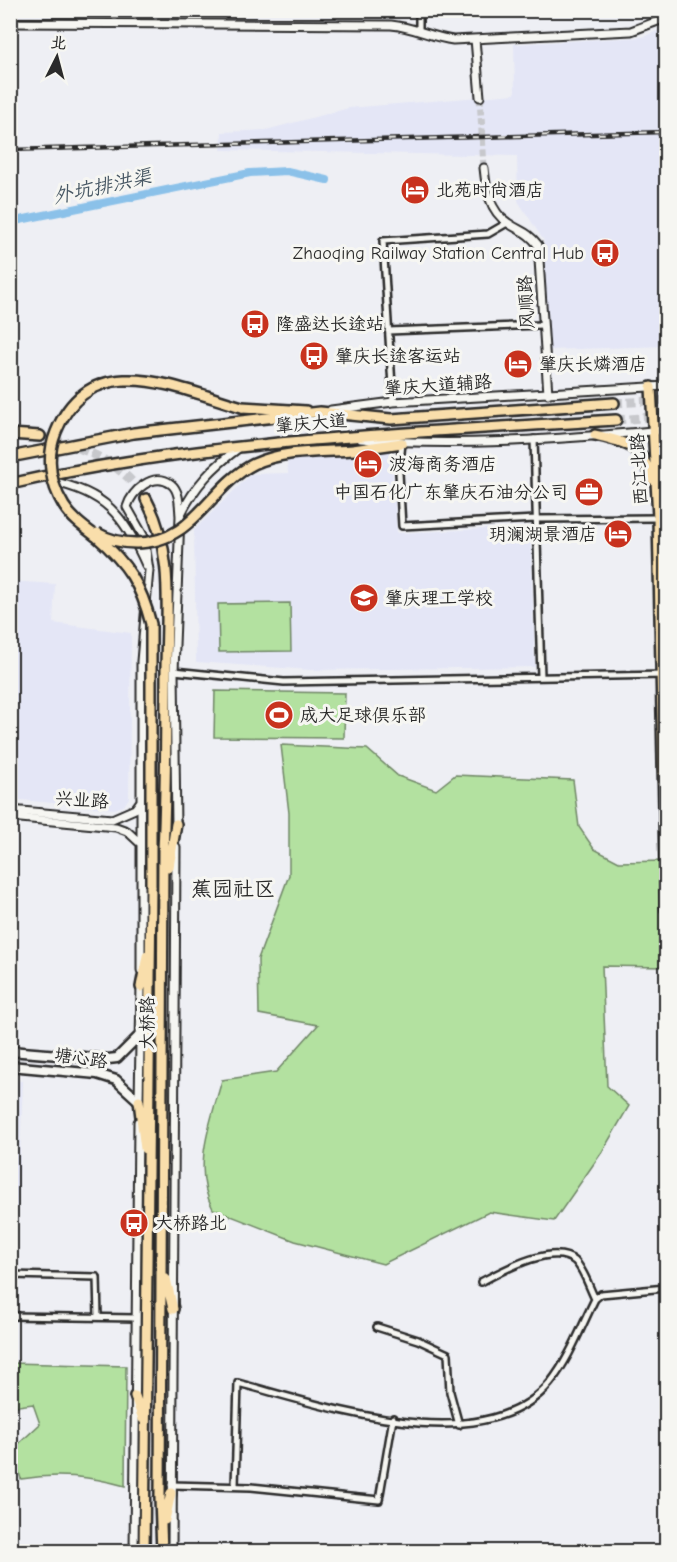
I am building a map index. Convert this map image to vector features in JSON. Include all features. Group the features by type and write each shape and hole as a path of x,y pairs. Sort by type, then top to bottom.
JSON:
{"main road":[{"path":"320,412 242,407 141,378 115,379 86,391 64,411 52,442 49,465 54,486 65,507 79,523 101,536 123,543 159,541 177,533 193,520 228,484 252,465 273,456 353,450 402,443"},
{"name":"西江北路","path":"651,387 662,493 658,518 664,675 666,909"},
{"name":"肇庆大道","path":"10,457 134,433 320,412 391,418 614,403"},
{"name":"肇庆大道","path":"10,484 141,460 240,447 339,437 616,420"},
{"path":"10,434 40,436"},
{"path":"595,435 630,444 638,450 662,493"},
{"name":"大桥路","path":"146,499 158,522 168,574 160,1498 163,1528 162,1551"},
{"name":"大桥路","path":"79,523 126,565 143,593 151,624 150,1182 144,1551"},
{"path":"165,911 176,824"},
{"path":"141,987 151,933"},
{"name":"塘心路","path":"10,1051 117,1058 139,1036"},
{"name":"塘心路","path":"10,1066 98,1074 116,1080 139,1101"},
{"path":"139,1101 150,1182"},
{"path":"163,1266 173,1309"},
{"path":"135,1396 146,1427"},
{"path":"163,1528 171,1489"}],"street":[{"path":"419,10 419,29"},
{"path":"10,23 391,25 419,29 453,40 631,31 666,18"},
{"path":"475,39 480,97"},
{"path":"393,402 383,241 488,234 507,223 492,206 484,168"},
{"name":"风顺路","path":"507,223 528,232 538,245 548,394"},
{"path":"388,331 542,325"},
{"name":"肇庆大道辅路","path":"320,412 393,402 666,386"},
{"path":"339,437 402,443 534,439 666,430"},
{"path":"534,439 541,677"},
{"path":"402,443 399,473 402,526 536,519 658,518"},
{"path":"180,516 188,499 207,474 240,447"},
{"path":"37,478 76,486 99,498 131,532 149,570"},
{"path":"134,1551 143,798 141,661 149,570 144,537 127,507 130,496 145,484 160,480 172,485 177,494 180,516 174,671 176,824 172,1551"},
{"path":"174,671 284,682 664,675"},
{"name":"兴业路","path":"10,810 112,819 135,809 143,798"},
{"name":"兴业路","path":"10,817 116,827 127,831 142,845"},
{"path":"481,1282 522,1260 564,1256 579,1266 595,1299"},
{"path":"10,1275 97,1277 98,1317"},
{"path":"235,1486 238,1383 334,1408 439,1425 459,1425 502,1417 526,1405 549,1384 565,1361 595,1299 601,1294 666,1288"},
{"path":"10,1316 136,1317"},
{"path":"377,1327 418,1340 448,1354 450,1392 459,1425"},
{"path":"171,1489 235,1486 379,1500 393,1418"}],"shaded area":[{"path":"155,10 229,11 228,17 155,17"},
{"path":"666,27 666,346 548,350 544,241 518,201 517,156 221,150 222,132 266,130 349,108 515,94 514,44 643,37"},
{"name":"肇庆理工学校","path":"391,449 397,533 530,527 535,667 311,670 196,662 194,530 251,474 288,473 287,457"},
{"path":"10,581 55,584 53,623 131,633 129,798 124,806 114,809 11,799"},
{"path":"11,1080 23,1081 16,1251 10,1251"}],"green space":[{"path":"290,603 291,651 219,652 218,604"},
{"name":"成大足球俱乐部","path":"215,691 345,693 344,738 214,737"},
{"path":"281,745 367,749 398,776 436,790 455,775 573,780 579,827 594,849 619,862 663,861 665,967 602,966 607,1086 629,1106 602,1152 554,1221 489,1212 383,1264 295,1241 213,1209 207,1193 203,1161 205,1144 222,1080 276,1072 318,1025 259,1014 258,959 289,875 289,813"},
{"path":"11,1363 126,1366 125,1486 73,1476 21,1479 12,1450 40,1424 33,1404 11,1407"}],"waterway":[{"name":"外坑排洪渠","path":"10,222 250,173 287,171 327,180"}],"tunnel":[{"path":"480,97 484,168"},
{"path":"614,403 666,400"},
{"path":"616,420 666,416"},
{"path":"40,436 71,445 113,465 136,486 146,499"}],"railway":[{"path":"10,150 666,132"}],"place":[{"name":"北苑时尚酒店","path":"415,190"},
{"name":"Zhaoqing Railway Station Central Hub","path":"605,253"},
{"name":"隆盛达长途站","path":"255,324"},
{"name":"肇庆长途客运站","path":"314,356"},
{"name":"肇庆长燐酒店","path":"518,364"},
{"name":"波海商务酒店","path":"368,464"},
{"name":"中国石化广东肇庆石油分公司","path":"589,492"},
{"name":"玥澜湖景酒店","path":"618,534"},
{"name":"肇庆理工学校","path":"364,598"},
{"name":"成大足球俱乐部","path":"279,715"},
{"name":"大桥路北","path":"134,1223"}],"district":[{"name":"蕉园社区","path":"233,889"}]}
